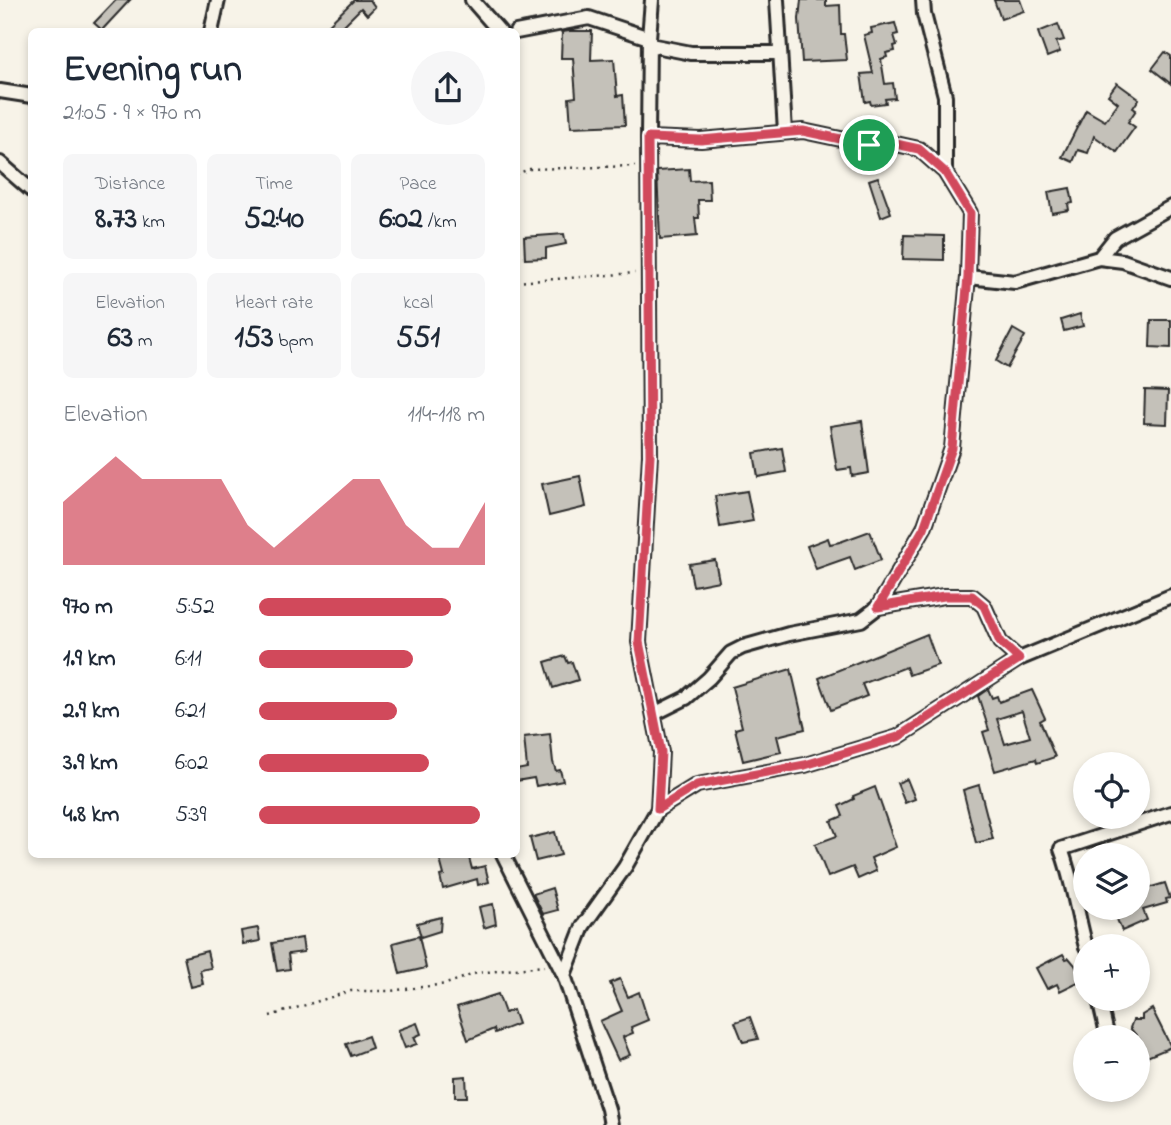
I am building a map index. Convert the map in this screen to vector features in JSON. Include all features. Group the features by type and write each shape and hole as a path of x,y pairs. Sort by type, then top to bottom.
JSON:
{"street":[{"path":"212,28 218,0"},
{"path":"472,0 496,28"},
{"path":"561,970 583,926 625,867 658,809 661,752 639,642 650,455 648,138 652,0"},
{"path":"777,0 785,132"},
{"path":"923,0 924,14 945,96 945,172"},
{"path":"520,31 589,18 649,42 691,53 779,53"},
{"path":"0,90 28,95"},
{"path":"648,138 701,140 785,132 817,132 869,145 896,144 919,149 945,172 970,213 968,277 952,448 924,528 878,607 861,620 789,634 743,647 731,653 709,678 686,698 654,714"},
{"path":"0,163 28,188"},
{"path":"1100,258 1115,238 1171,207"},
{"path":"968,277 1015,282 1100,258 1123,261 1171,278"},
{"path":"878,607 944,596 972,596 984,606 1000,642 1019,659"},
{"path":"658,809 697,785 805,765 898,737 1019,659 1171,596"},
{"path":"1082,934 1070,874 1061,849 1171,813"},
{"path":"505,858 561,970 611,1125"}],"path":[{"path":"520,173 530,169 648,165"},
{"path":"520,282 649,272"},
{"path":"270,1016 351,991 390,991 446,984 477,973 561,970"}],"building":[{"path":"116,0 130,0 104,28 94,23"},
{"path":"354,0 370,0 375,7 367,15 361,8 341,28 325,28"},
{"path":"801,0 826,0 826,6 840,5 841,34 844,34 847,60 802,62 799,19"},
{"path":"994,0 1020,0 1024,11 1001,19"},
{"path":"895,23 898,34 894,35 897,45 894,46 895,51 886,53 887,57 881,59 885,84 893,83 895,98 885,99 886,103 871,105 870,101 865,102 861,74 873,73 864,35 872,33 871,28"},
{"path":"1058,24 1064,40 1056,42 1060,52 1047,57 1038,32"},
{"path":"592,31 591,60 614,59 617,96 623,95 625,125 571,127 569,98 576,97 573,58 561,58 562,32"},
{"path":"1165,52 1171,56 1171,84 1152,69"},
{"path":"1117,83 1139,99 1128,122 1135,127 1117,152 1094,136 1088,153 1078,150 1073,162 1062,157 1086,110 1105,121 1118,103 1108,95"},
{"path":"689,169 690,181 709,180 710,200 698,200 699,218 695,218 697,236 660,239 657,171"},
{"path":"878,177 891,213 881,217 869,180"},
{"path":"1070,188 1073,203 1068,204 1069,210 1052,213 1048,192"},
{"path":"564,234 566,244 546,248 546,258 525,259 524,237"},
{"path":"904,235 944,236 944,260 903,259"},
{"path":"1080,314 1083,326 1064,331 1061,320"},
{"path":"1151,320 1171,320 1171,348 1150,347"},
{"path":"1013,329 1025,336 1007,368 996,361"},
{"path":"1145,390 1168,391 1167,424 1144,423"},
{"path":"862,421 869,473 852,476 851,468 837,470 830,426"},
{"path":"782,448 786,472 758,477 754,453"},
{"path":"580,476 586,507 549,516 542,484"},
{"path":"747,491 753,521 720,527 715,496"},
{"path":"870,531 881,560 855,570 850,557 816,569 807,546 828,538 830,544 840,542"},
{"path":"715,560 719,581 693,586 689,564"},
{"path":"927,634 938,665 909,675 906,667 862,684 867,696 831,710 819,678"},
{"path":"565,656 568,663 572,662 578,680 553,688 545,662"},
{"path":"791,669 805,729 777,736 781,752 743,761 735,729 742,727 732,687"},
{"path":"988,689 992,698 997,696 999,702 1032,690 1045,718 1040,721 1055,757 1037,763 1036,759 995,771 983,732 989,730 978,696","holes":["1022,711 1030,737 1005,744 997,719"]},
{"path":"550,734 553,762 556,771 560,770 563,781 536,786 534,778 520,780 520,769 527,768 524,737"},
{"path":"907,779 915,799 905,803 897,783"},
{"path":"979,785 993,839 976,843 963,790"},
{"path":"875,787 896,847 871,858 876,871 858,879 853,867 828,877 815,844 837,836 831,821 843,816 839,806 854,799 853,796"},
{"path":"555,832 561,855 536,861 530,838"},
{"path":"469,858 472,869 485,866 489,882 478,885 477,879 443,889 440,876 444,875 440,860"},
{"path":"1165,883 1170,898 1166,899 1167,903 1150,908 1150,887"},
{"path":"552,888 558,910 543,914 533,894"},
{"path":"493,904 496,924 484,928 479,907"},
{"path":"441,917 440,931 421,937 417,923"},
{"path":"1117,920 1147,920 1122,931"},
{"path":"258,928 260,941 243,944 241,931"},
{"path":"419,936 426,968 400,974 393,943"},
{"path":"302,938 304,952 288,954 290,969 277,971 272,943"},
{"path":"207,951 211,968 200,970 203,984 191,987 184,957"},
{"path":"1063,954 1073,963 1073,984 1060,991 1057,984 1047,989 1036,968"},
{"path":"620,979 628,997 639,992 648,1020 631,1027 633,1033 623,1037 630,1055 618,1060 600,1021 622,1011 610,983"},
{"path":"498,994 505,1013 513,1010 518,1024 495,1033 494,1029 468,1040 457,1007"},
{"path":"1152,1009 1171,1047 1150,1056 1150,1025 1131,1025 1133,1020 1142,1020 1142,1015"},
{"path":"750,1017 758,1039 743,1042 735,1022"},
{"path":"417,1023 421,1034 414,1037 417,1044 405,1048 398,1030"},
{"path":"368,1036 372,1048 351,1056 346,1044"},
{"path":"466,1076 467,1097 455,1097 455,1077"}],"route":[{"path":"803,131 869,145 896,144 919,149 945,172 970,213 968,277 952,448 924,528 878,607 944,596 972,596 984,606 1000,642 1019,659 898,737 805,765 697,785 658,809 661,752 639,642 650,455 648,138 701,140 803,131"}]}
